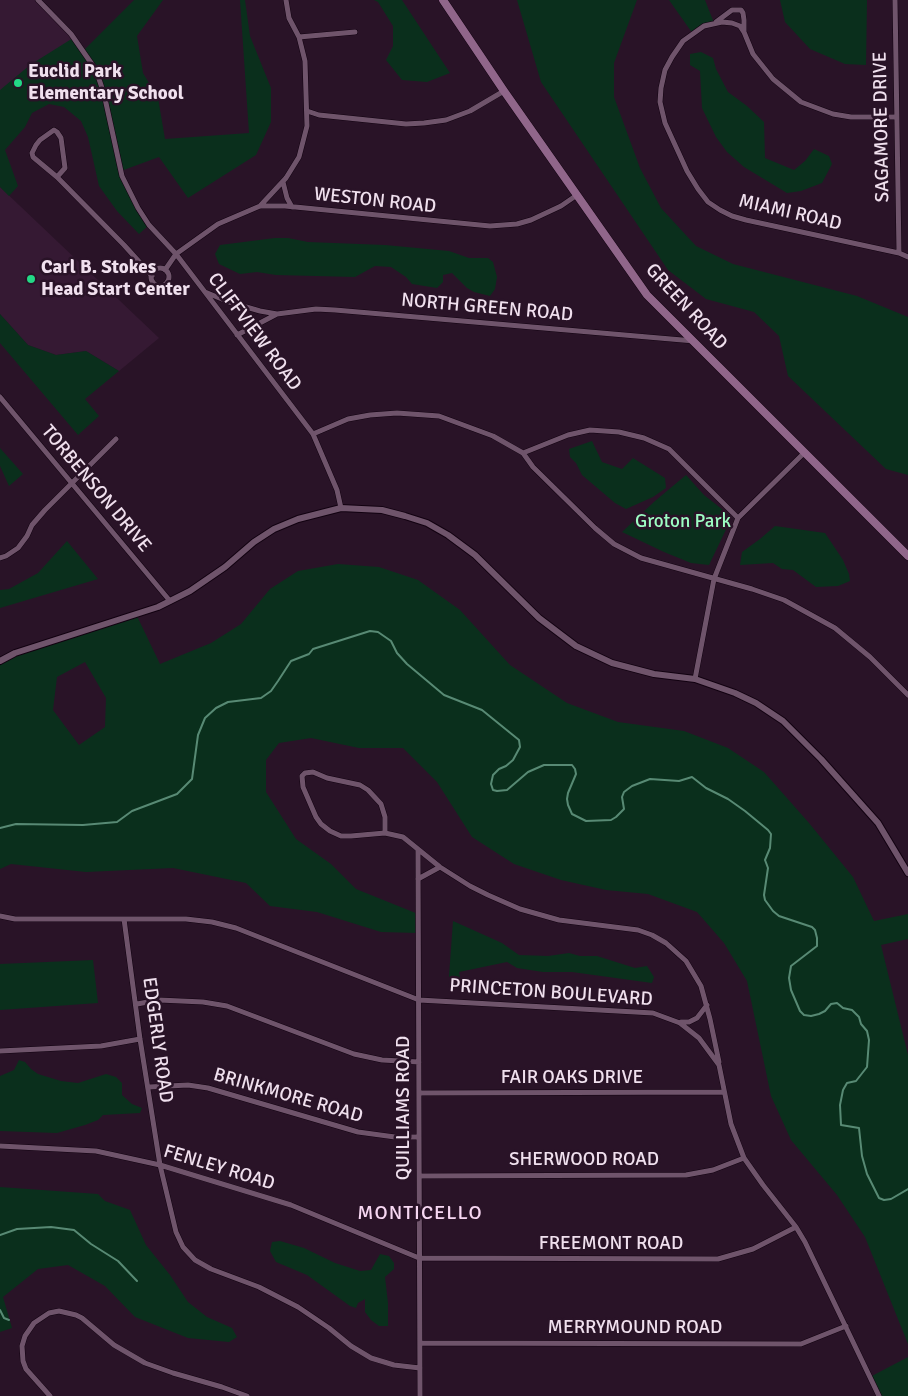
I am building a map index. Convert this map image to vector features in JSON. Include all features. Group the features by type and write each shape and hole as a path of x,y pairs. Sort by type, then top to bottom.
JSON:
{"main road":[{"name":"GREEN ROAD","path":"443,0 504,91 647,295 908,556"}],"street":[{"name":"CLIFFVIEW ROAD","path":"38,0 70,34 96,70 104,94 122,176 138,208 150,225 176,254 313,434 337,490 341,508"},
{"path":"260,206 283,182 299,157 306,126 305,61 299,37 289,18 286,0"},
{"name":"SAGAMORE DRIVE","path":"895,0 899,253"},
{"path":"714,24 732,10 741,10 743,12 744,32 754,54 773,79 801,102 833,114 851,117 896,117"},
{"name":"MIAMI ROAD","path":"744,32 740,26 732,23 722,22 704,26 683,41 665,70 660,88 660,102 664,124 688,171 708,202 720,210 739,218 899,253 908,257"},
{"path":"299,37 355,32"},
{"path":"307,112 319,115 396,123 424,123 446,120 470,111 504,91"},
{"path":"57,177 65,168 61,138 54,130 36,145 32,153 33,157 57,177 124,245 152,276 154,284 163,286 168,282 169,277 165,270 157,269 152,276"},
{"path":"283,182 286,198 292,207"},
{"name":"WESTON ROAD","path":"165,270 176,254 218,224 260,206 292,207 490,226 517,224 531,220 561,206 577,195"},
{"name":"NORTH GREEN ROAD","path":"205,292 229,302 277,314 316,309 335,310 695,341"},
{"name":"NORTH GREEN ROAD","path":"237,335 277,314"},
{"name":"TORBENSON DRIVE","path":"0,397 170,601"},
{"path":"313,434 348,419 396,413 439,416 493,436 523,453 533,467 614,544 641,558 752,588 784,600 835,628 870,657 908,695"},
{"path":"523,453 568,435 590,430 619,432 644,438 669,450 738,518"},
{"path":"0,558 18,548 32,525 45,510 116,439"},
{"path":"695,679 714,579 738,518 804,453"},
{"path":"0,661 15,653 151,609 170,601 204,582 254,542 274,529 298,519 341,508 382,510 427,524 448,535 475,556 539,618 576,646 612,663 654,674 695,679 735,693 756,703 783,721 808,745 878,823 908,873"},
{"path":"386,833 380,802 368,790 360,785 327,778 313,772 305,773 302,776 303,788 316,817 330,831 341,836 386,833 403,837 440,867 476,889 520,909 559,920 638,930 666,943 686,961 701,986 707,1005 719,1065"},
{"name":"QUILLIAMS ROAD","path":"418,850 420,1396"},
{"path":"418,879 440,867"},
{"name":"PRINCETON BOULEVARD","path":"0,916 15,919 186,919 212,922 236,928 419,1000 653,1013 680,1022 699,1038 719,1065 731,1124 744,1158 796,1227 821,1274 879,1396"},
{"name":"EDGERLY ROAD","path":"124,919 137,1004 140,1039 160,1165 176,1232 184,1246 195,1260 211,1269 259,1287 298,1307 351,1346 372,1358 394,1365 420,1368"},
{"path":"137,1004 159,1000 203,1002 227,1006 354,1054 382,1060 419,1062"},
{"path":"680,1022 689,1022 697,1018 707,1005"},
{"path":"0,1051 101,1046 140,1039"},
{"name":"BRINKMORE ROAD","path":"149,1087 188,1085 208,1088 358,1132 395,1137 419,1137"},
{"name":"FAIR OAKS DRIVE","path":"419,1093 724,1092"},
{"name":"FENLEY ROAD","path":"0,1146 96,1151 160,1165 290,1205 419,1258"},
{"name":"SHERWOOD ROAD","path":"420,1176 686,1175 713,1170 744,1158"},
{"name":"FREEMONT ROAD","path":"419,1258 718,1259 754,1249 796,1227"},
{"path":"50,1396 31,1376 23,1361 22,1346 29,1329 41,1317 59,1311 82,1318 114,1345 145,1363 247,1396"},
{"name":"MERRYMOUND ROAD","path":"420,1343 801,1344 846,1326"}],"shaded area":[{"name":"Euclid Park Elementary School","path":"0,0 38,0 73,38 0,118"},
{"path":"0,187 159,338 119,371 86,351 56,355 28,345 0,314"}],"green space":[{"path":"134,0 163,0 137,36 143,73 158,98 165,139 249,133 240,0 245,0 250,36 271,88 271,122 256,155 188,198 159,157 121,171 149,225 139,234 117,211 99,186 88,137 81,121 64,107 49,104 32,113 25,127 5,150 18,186 9,196 0,187 0,90 30,65 73,38 83,51"},
{"path":"374,0 402,0 450,73 427,82 402,80 386,60 393,46 393,26 378,2"},
{"path":"517,0 637,0 614,63 614,97 640,168 661,208 696,246 733,264 857,296 908,317 908,475 886,469 788,376 779,336 754,312 706,299 668,270 541,82"},
{"path":"669,0 705,0 714,23 693,34"},
{"path":"780,0 867,0 866,65 845,64 810,49 785,22"},
{"path":"701,52 713,58 716,69 728,92 764,122 765,158 794,170 805,161 814,149 829,156 832,164 822,183 801,191 787,193 744,167 727,152 716,137 702,108 700,71 690,65 690,54"},
{"path":"288,238 308,242 385,245 449,251 469,258 488,258 493,262 497,277 495,289 490,296 474,292 467,288 452,273 443,275 443,282 437,288 412,284 406,277 391,267 375,266 355,277 276,275 257,272 240,274 219,264 215,254 220,245"},
{"path":"0,314 28,345 56,355 86,351 119,371 85,399 99,416 78,435 0,343"},
{"path":"592,441 602,462 622,469 633,458 665,478 666,488 653,497 626,509 615,503 582,475 576,463 570,457 569,449"},
{"path":"0,448 23,474 9,486 0,466"},
{"name":"Groton Park","path":"686,475 704,495 732,517 709,565 691,563 622,532"},
{"path":"775,526 825,533 843,560 850,581 838,586 816,587 793,570 782,569 773,563 740,565 742,552"},
{"path":"67,541 98,579 0,608 0,590 9,589 38,573"},
{"path":"338,564 379,567 418,580 460,610 510,665 567,703 618,722 684,731 728,748 764,772 809,823 853,877 874,921 908,914 908,939 881,945 908,1055 908,1344 865,1237 837,1195 791,1140 771,1096 747,981 724,943 697,912 648,894 606,890 561,880 514,864 472,837 437,782 403,748 359,748 311,738 279,743 266,760 266,792 296,839 331,864 356,889 418,914 418,933 381,932 317,912 270,906 246,883 173,868 86,872 11,864 0,869 0,661 136,614 160,664 211,643 241,624 270,589 298,571","holes":["85,662 106,698 105,727 79,745 53,710 57,677"]},
{"path":"453,921 502,943 519,955 548,956 569,953 580,956 597,956 635,968 647,966 654,977 652,983 572,972 543,972 517,968 507,962 459,972 462,989 453,987 449,976"},
{"path":"93,960 98,1003 0,1010 0,964"},
{"path":"19,1060 25,1062 38,1074 61,1081 78,1083 106,1074 116,1077 122,1083 122,1095 132,1104 142,1108 140,1113 103,1115 98,1120 57,1133 0,1131 0,1076 14,1070"},
{"path":"0,1187 98,1194 105,1201 130,1210 146,1245 170,1275 188,1302 207,1317 232,1328 237,1337 229,1342 188,1338 135,1317 105,1286 68,1265 38,1269 3,1297 12,1328 0,1332"},
{"path":"280,1241 304,1248 335,1263 360,1271 371,1270 380,1254 389,1256 394,1263 394,1269 385,1277 388,1326 379,1326 371,1320 365,1312 365,1299 358,1303 356,1308 350,1306 307,1275 276,1262 270,1251 272,1242"},
{"path":"908,1357 908,1396 879,1396 870,1377"}],"waterway":[{"path":"0,828 16,824 83,825 117,822 132,811 177,794 192,779 198,735 205,718 216,708 228,702 261,698 271,691 291,661 309,654 313,649 370,631 378,632 391,641 397,653 407,664 444,695 482,710 519,740 520,747 513,760 493,775 491,784 493,790 507,790 528,772 544,765 572,765 576,774 567,799 572,814 586,821 611,820 624,809 622,797 624,792 632,786 650,779 679,781 692,777 706,788 728,799 768,830 771,834 770,848 765,860 768,868 765,900 779,916 812,927 817,938 817,946 791,966 789,978 791,990 800,1011 804,1015 811,1016 819,1014 825,1011 831,1004 837,1003 843,1008 852,1010 859,1017 861,1024 867,1031 869,1040 867,1067 856,1081 847,1083 843,1090 840,1105 841,1125 859,1128 862,1156 867,1174 879,1198 884,1200 891,1199 908,1189"},
{"path":"0,1235 17,1229 51,1227 74,1230 91,1244 118,1261 137,1281"},
{"path":"0,1310 4,1318 9,1320"}],"place":[{"name":"Euclid Park Elementary School","path":"18,83"},
{"name":"Carl B. Stokes Head Start Center","path":"31,279"}],"district":[{"name":"MONTICELLO","path":"420,1214"}]}
